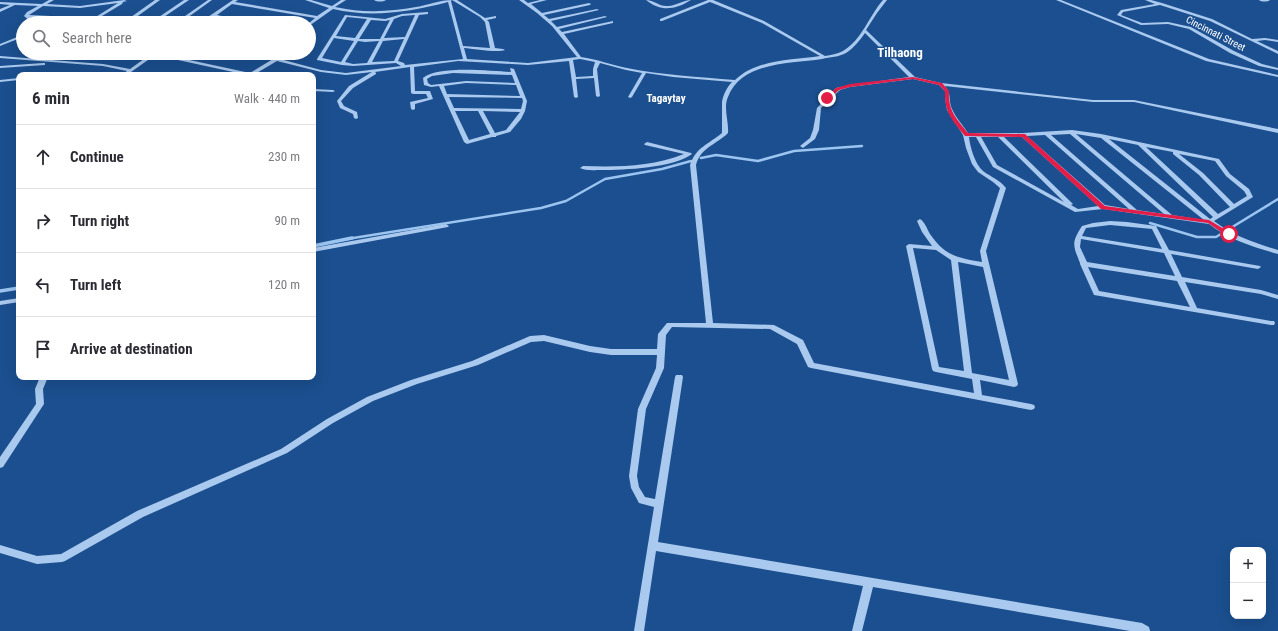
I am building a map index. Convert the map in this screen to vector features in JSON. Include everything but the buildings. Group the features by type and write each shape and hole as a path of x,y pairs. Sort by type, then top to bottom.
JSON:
{"street":[{"path":"0,11 21,0"},
{"path":"26,16 52,0"},
{"path":"135,16 158,0"},
{"path":"163,16 187,0"},
{"path":"187,16 210,0"},
{"path":"307,0 330,9 379,13 426,6 450,0 462,46 464,60"},
{"path":"318,17 344,0"},
{"path":"376,0 384,0"},
{"path":"454,0 485,19 488,24 493,50"},
{"path":"521,0 549,20 580,58"},
{"path":"528,4 545,0"},
{"path":"648,0 661,8 666,8 689,0"},
{"path":"661,20 710,0 768,25 824,57"},
{"path":"583,168 653,165 668,163 692,155 725,133 726,128 723,105 725,97 735,81 746,73 760,68 836,55 846,50 864,30 885,0"},
{"path":"1058,0 1208,60 1278,76"},
{"path":"1147,0 1211,20 1278,53"},
{"path":"1261,0 1268,0"},
{"path":"0,3 80,7 126,1"},
{"path":"99,16 126,1"},
{"path":"213,15 234,1 313,16"},
{"path":"542,14 587,3 612,22 561,34"},
{"name":"Cincinnati Street","path":"1161,4 1122,11 1119,15 1141,24 1168,23 1190,28 1232,52 1261,65 1278,69"},
{"path":"549,20 596,10"},
{"path":"84,16 106,12"},
{"path":"404,68 402,64 396,62 342,64 319,59 346,16 369,19 392,19 427,13"},
{"path":"396,62 418,14"},
{"path":"213,15 218,16"},
{"path":"485,19 495,17"},
{"path":"556,28 605,17"},
{"path":"342,64 369,19"},
{"path":"369,64 392,19"},
{"path":"864,30 913,78"},
{"path":"334,37 357,40 407,38"},
{"path":"0,45 16,38"},
{"path":"1251,40 1265,39 1278,41"},
{"path":"0,40 16,42"},
{"path":"462,46 503,50"},
{"path":"0,57 16,58"},
{"path":"283,60 329,72 355,74 464,60 533,64 580,58 598,60 645,72 735,81"},
{"path":"571,59 576,97"},
{"path":"34,60 102,65 124,72"},
{"path":"128,72 145,60"},
{"path":"185,60 238,72"},
{"path":"256,72 277,60"},
{"path":"598,60 595,66 598,96"},
{"path":"0,67 67,63"},
{"path":"441,85 467,142 494,136 512,128 524,111 525,101 510,63"},
{"path":"412,66 412,93 428,92 431,99 412,103 413,109"},
{"path":"356,118 355,113 342,107 340,101 341,97 356,83 380,70"},
{"path":"514,74 463,71 434,74 425,77 426,84 441,85 466,82 517,84"},
{"path":"630,97 645,72"},
{"path":"574,78 596,77"},
{"path":"803,146 812,139 816,130 819,108 838,89 850,86 913,78 941,84 1093,101 1134,101 1278,131"},
{"path":"0,81 16,79"},
{"path":"938,248 909,246 936,369 1014,384 983,252 1003,188 999,182 979,170 966,141 966,135 950,113 946,103 947,91 941,84"},
{"path":"316,90 333,92"},
{"path":"445,95 523,96"},
{"path":"452,109 524,111"},
{"path":"480,110 494,136"},
{"path":"966,135 1023,136 1072,132 1101,136 1172,150 1217,160 1228,175 1247,190 1250,197 1209,222 1103,207 1078,211 995,166 978,136"},
{"path":"1072,132 1171,217"},
{"path":"1047,134 1135,211"},
{"path":"1000,136 1078,211"},
{"path":"1023,136 1103,207"},
{"path":"1101,136 1220,230 1247,243 1278,252"},
{"path":"647,144 692,155"},
{"path":"1140,144 1217,217"},
{"path":"1172,150 1201,174 1233,207"},
{"path":"692,155 710,324"},
{"path":"920,221 923,229 938,248 954,259 986,265"},
{"path":"1195,310 1154,227 1123,223 1098,222 1084,227 1078,237 1077,248 1096,293 1270,323"},
{"path":"316,249 446,226"},
{"path":"1078,237 1258,267"},
{"path":"954,259 972,375 978,396"},
{"path":"1083,264 1261,292 1278,297"},
{"path":"0,303 16,300"},
{"path":"659,504 642,500 635,488 633,476 642,409 660,368 662,334 670,325 710,324 772,327 800,342 811,365 1031,407"},
{"path":"0,549 36,560 62,558 140,514 284,451 330,421 370,399 414,382 475,363 530,339 544,338 590,349 611,352 661,352"},
{"path":"639,631 679,377"},
{"path":"0,464 40,404 39,389 43,380"},
{"path":"653,546 1142,628 1145,631"},
{"path":"857,631 869,582"}],"waterway":[{"path":"701,158 716,155 758,161 794,151 862,146"},
{"path":"348,239 541,208 566,201 605,179 662,169 691,161"},
{"path":"1150,223 1197,237 1216,237 1278,199"},
{"path":"348,239 352,238"},
{"path":"316,245 348,239"},
{"path":"0,291 16,288"}],"district":[{"name":"Tilhaong","path":"900,52"},
{"name":"Tagaytay","path":"666,98"}],"route":[{"path":"827,98 838,89 888,81 913,78 941,84 947,91 946,103 950,113 966,135 1023,136 1103,207 1209,222 1220,230 1229,234"}]}
